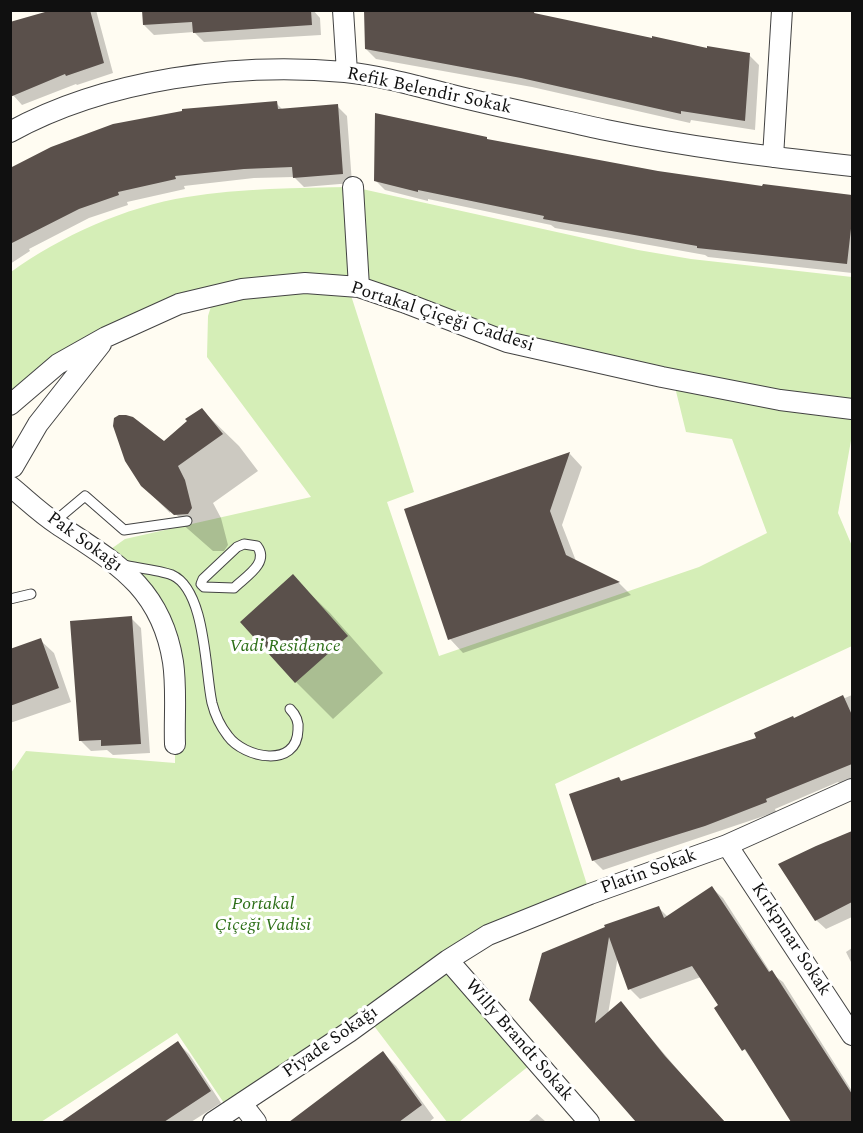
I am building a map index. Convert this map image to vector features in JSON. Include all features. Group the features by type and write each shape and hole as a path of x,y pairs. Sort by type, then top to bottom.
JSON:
{"street":[{"path":"343,10 346,72"},
{"path":"773,157 782,10"},
{"name":"Refik Belendir Sokak","path":"10,132 77,103 155,81 192,76 302,70 346,72 403,83 515,110 671,143 852,166"},
{"path":"353,187 359,287"},
{"name":"Portakal Çiçeği Caddesi","path":"10,405 58,364 106,337 179,304 242,289 305,283 359,287 507,342 662,377 780,400 852,409"},
{"name":"Portakal Çiçeği Caddesi","path":"12,469 38,424 106,337"},
{"name":"Portakal Çiçeği Caddesi","path":"10,445 15,458 12,469"},
{"name":"Pak Sokağı","path":"10,486 54,522 104,554 139,584 153,605 163,628 173,662 175,744"},
{"name":"Platin Sokak","path":"448,960 488,935 590,894 727,845 852,789"},
{"name":"Kırkpınar Sokak","path":"727,845 852,1035"},
{"name":"Piyade Sokağı","path":"213,1122 349,1032 448,960"},
{"name":"Willy Brandt Sokak","path":"448,960 589,1122"},
{"path":"242,1104 256,1122"}],"lane":[{"path":"54,522 85,496 124,530 187,521"},
{"path":"182,584 234,588 261,563 261,551 257,546 244,544 203,579 201,584"},
{"path":"115,564 173,575 182,584 192,599 199,618 213,706 220,726 238,747 248,752 275,756 285,754 291,749 298,734 296,717 290,710"},
{"path":"10,599 30,594"}],"green space":[{"name":"Portakal Çiçeği Vadisi","path":"353,187 638,250 691,259 852,277 852,435 838,513 852,546 852,646 555,784 590,894 448,960 535,1061 459,1122 447,1122 368,1018 230,1112 177,1033 41,1122 11,1122 11,773 26,751 175,763 163,628 104,554 125,539 311,497 207,357 208,316 215,294 163,309 11,405 11,272 72,235 117,216 164,202 228,192","holes":["348,286 507,342 673,379 686,432 732,439 767,533 699,567 439,656 387,502 414,492"]}],"building":[{"path":"52,10 90,10 104,63 66,76 65,74 10,97 10,22"},
{"path":"142,10 311,10 312,25 193,33 192,22 143,25"},
{"path":"364,10 535,10 534,13 652,38 652,36 707,48 707,46 750,53 745,121 681,111 681,114 521,78 365,49"},
{"path":"277,101 278,109 338,104 343,174 293,178 292,167 175,176 176,179 118,192 119,195 79,209 10,244 10,168 51,147 113,124 182,111 182,109"},
{"path":"375,113 487,137 487,139 658,171 762,186 763,184 852,195 852,220 847,264 697,248 697,246 543,219 544,216 418,190 418,192 374,181"},
{"path":"202,408 223,434 178,466 185,480 192,508 188,514 174,515 141,486 125,461 113,426 114,418 119,415 133,417 164,441 187,421 185,419"},
{"path":"570,452 550,511 566,555 620,582 448,640 404,509"},
{"path":"293,574 348,636 295,683 240,622"},
{"path":"132,616 141,744 101,746 101,740 79,741 70,621"},
{"path":"41,638 59,688 10,706 10,649"},
{"path":"843,695 852,715 852,764 766,799 767,802 705,826 592,861 569,794 619,777 621,781 756,738 754,733 793,716 794,718"},
{"path":"852,831 852,902 815,921 778,864"},
{"path":"712,886 769,972 772,970 852,1094 852,1122 791,1122 745,1049 742,1051 714,1008 718,1005 692,966 628,990 609,937 595,1023 621,1001 665,1056 725,1122 636,1122 529,1000 542,953 605,927 604,925 659,906 664,918"},
{"path":"178,1041 211,1091 164,1122 61,1122"},
{"path":"383,1051 422,1105 399,1122 289,1122"}],"park label":[{"name":"Vadi Residence","path":"285,647"}]}
